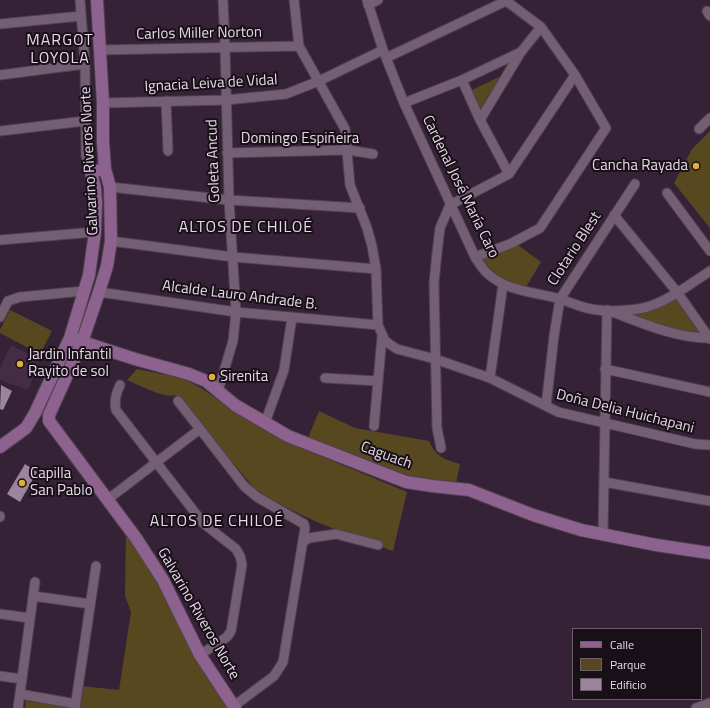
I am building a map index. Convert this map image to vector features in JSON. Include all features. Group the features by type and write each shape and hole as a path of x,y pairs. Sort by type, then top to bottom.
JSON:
{"street":[{"path":"0,447 26,428 35,413 70,338 89,275 95,232 96,202 95,188 86,156 85,64 80,0"},
{"name":"Galvarino Riveros Norte","path":"97,0 103,103 103,142 105,169 110,187 111,241 107,266 100,292 82,342 48,418 51,425 136,538 162,580 200,654 235,707"},
{"name":"Goleta Ancud","path":"218,391 233,341 236,312 227,152 223,0"},
{"path":"294,0 299,46 346,129 350,185 360,208 372,246 376,269 378,325 382,336 374,426"},
{"path":"368,2 378,0"},
{"path":"475,257 510,244 540,228 606,128 575,75 541,27 506,0"},
{"name":"Ignacia Leiva de Vidal","path":"103,103 226,100 286,94 384,54 506,0"},
{"name":"Cardenal José María Caro","path":"368,2 384,54 404,104 475,257 488,274 503,284 528,293 560,299 592,310 607,310 644,308 656,304 710,271"},
{"path":"0,24 81,16"},
{"path":"480,120 521,52 541,27"},
{"name":"Carlos Miller Norton","path":"100,50 299,46"},
{"path":"404,104 462,80 521,52"},
{"path":"0,75 85,64"},
{"path":"441,448 437,428 434,283 440,228 450,205 509,174 575,75"},
{"path":"462,80 480,120 509,174"},
{"path":"166,101 168,151"},
{"path":"699,129 710,118"},
{"path":"0,131 86,121"},
{"name":"Domingo Espiñeira","path":"227,152 348,150 373,154"},
{"path":"91,172 105,169"},
{"name":"Clotario Blest","path":"546,406 560,299 634,184"},
{"path":"110,187 229,200 360,208"},
{"path":"667,193 710,251"},
{"path":"614,215 677,292 710,338"},
{"path":"0,240 95,232"},
{"path":"111,241 233,257 376,269"},
{"path":"490,378 503,284"},
{"path":"0,317 8,301 20,297 84,291"},
{"name":"Alcalde Lauro Andrade B.","path":"100,292 236,312 378,325"},
{"path":"603,534 607,310 661,329 694,338 710,338"},
{"path":"265,423 284,370 292,318"},
{"name":"Doña Delia Huichapani","path":"382,336 389,345 397,349 435,359 490,378 558,412 605,424 710,446"},
{"name":"Caguach","path":"70,338 135,359 189,374 206,381 235,404 288,436 406,482 469,490 534,515 581,530 691,551 710,553"},
{"path":"605,369 710,392"},
{"path":"325,378 378,381"},
{"path":"120,385 114,403 116,410 203,523 236,549 240,556 242,565 231,631 227,637 200,654"},
{"path":"178,401 244,486 257,497 304,524 305,528 284,662 274,676 235,707"},
{"path":"107,500 200,429"},
{"path":"604,482 710,501"},
{"path":"303,542 309,538 336,534 378,545"},
{"path":"20,694 75,706 96,566"},
{"path":"18,708 35,582"},
{"path":"33,596 90,604"},
{"path":"0,614 30,618"},
{"path":"0,676 22,679"},
{"path":"696,708 710,703"}],"shaded area":[{"name":"Jardin Infantil Rayito de sol","path":"11,345 40,360 28,390 0,380 0,368"}],"green space":[{"path":"501,76 479,111 470,91"},
{"name":"Cancha Rayada","path":"710,131 710,228 674,183 692,149"},
{"path":"518,245 541,262 526,287 501,278 482,259"},
{"path":"676,298 700,333 674,329 631,314 654,309"},
{"path":"10,310 52,331 40,354 0,333"},
{"path":"137,369 182,378 201,388 231,409 292,444 407,492 393,551 305,517 256,490 175,395 170,396 158,393 127,380"},
{"path":"319,411 355,428 429,441 441,457 460,464 455,488 432,486 306,443"},
{"path":"126,530 160,580 229,708 78,708 81,686 119,690 131,612 125,596"},
{"path":"26,701 68,706 67,708 25,708"}],"building":[{"path":"1,385 12,391 3,410 0,409"},
{"name":"Capilla San Pablo","path":"25,464 37,472 20,502 7,494"}],"place":[{"name":"Cancha Rayada","path":"696,166"},
{"name":"Jardin Infantil Rayito de sol","path":"20,364"},
{"name":"Sirenita","path":"212,377"},
{"name":"Capilla San Pablo","path":"22,483"}],"district":[{"name":"MARGOT LOYOLA","path":"60,50"},
{"name":"ALTOS DE CHILOÉ","path":"246,228"},
{"name":"ALTOS DE CHILOÉ","path":"217,522"}]}
